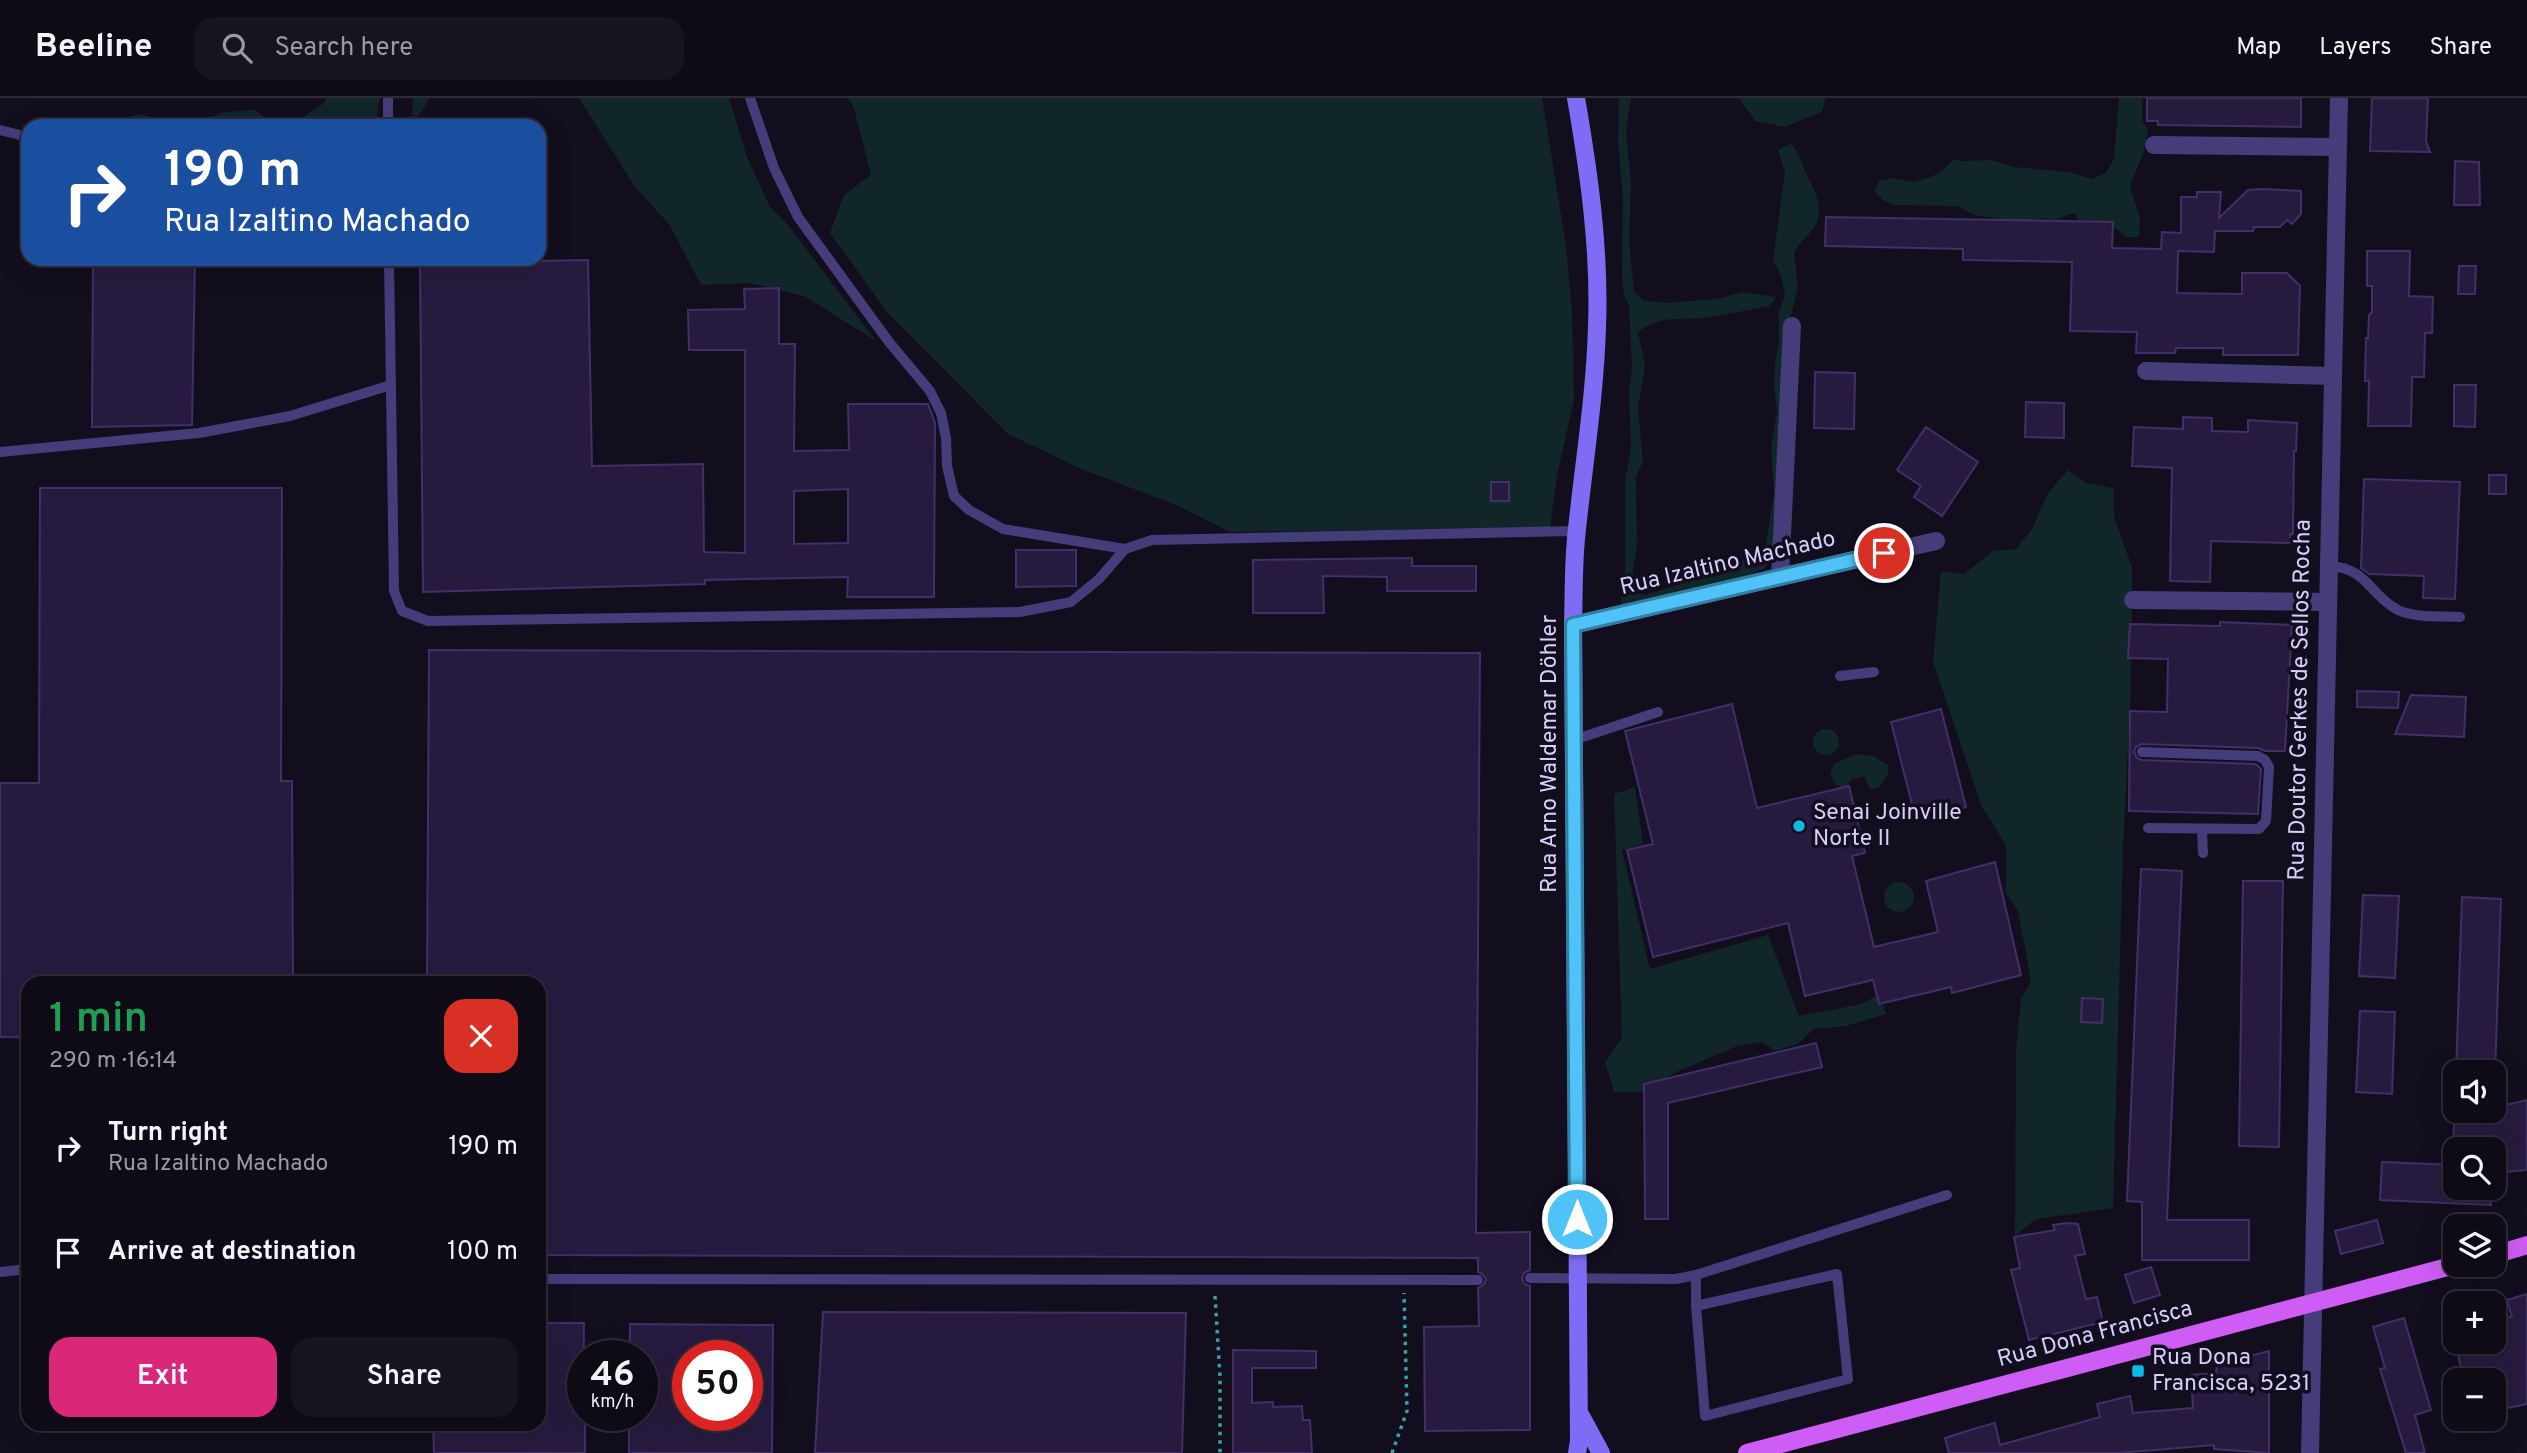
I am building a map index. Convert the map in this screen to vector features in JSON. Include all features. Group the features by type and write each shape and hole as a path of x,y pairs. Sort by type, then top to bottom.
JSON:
{"main road":[{"name":"Rua Arno Waldemar Döhler","path":"1576,98 1592,214 1598,293 1588,447 1576,531 1573,625 1579,1412 1577,1453"},
{"path":"2506,1251 2527,1245"},
{"name":"Rua Dona Francisca","path":"1747,1453 1782,1448 2443,1268"},
{"name":"Rua Arno Waldemar Döhler","path":"1579,1412 1601,1453"}],"street":[{"name":"Rua Doutor Gerkes de Sellos Rocha","path":"2310,1453 2339,98"},
{"path":"2154,145 2338,147"},
{"path":"1780,577 1792,326"},
{"path":"2146,371 2333,376"},
{"name":"Rua Izaltino Machado","path":"1573,625 1936,541"},
{"path":"2133,600 2328,602"}],"lane":[{"path":"388,98 388,119"},
{"path":"750,98 774,168 798,217 889,342 930,391 941,413 946,438 947,466 954,496 969,510 1003,529 1125,549 1152,540 1576,531"},
{"path":"0,130 21,135"},
{"path":"389,266 394,591 402,611 428,621 1020,612 1071,602 1100,579 1125,549"},
{"path":"0,452 199,433 290,416 391,385"},
{"path":"2329,566 2350,569 2399,610 2411,614 2460,617"},
{"path":"1840,676 1874,672"},
{"path":"1574,740 1658,712"},
{"path":"2142,752 2258,757 2269,767 2266,821 2263,827 2202,830 2148,828"},
{"path":"2202,830 2203,853"},
{"path":"1530,1278 1676,1279 1696,1275 1947,1195"},
{"path":"0,1272 21,1270"},
{"path":"1696,1275 1696,1306 1705,1416 1848,1379 1837,1274 1696,1306"},
{"path":"546,1279 1478,1280"}],"path":[{"path":"1214,1280 1220,1376 1220,1453"},
{"path":"1392,1453 1407,1411 1403,1280"}],"green space":[{"path":"326,98 380,98 376,119 301,119 324,103"},
{"path":"413,98 430,98 416,119 412,119"},
{"path":"579,98 729,98 747,157 770,207 786,222 876,341 804,296 749,283 701,285 669,224 635,187"},
{"path":"848,98 1542,98 1566,245 1572,312 1574,399 1557,475 1550,528 1230,532 1176,505 1079,468 1008,434 887,312 830,233 844,195 871,175 854,108"},
{"path":"1619,98 1631,98 1626,132 1631,183 1629,241 1634,291 1643,300 1666,303 1717,299 1743,292 1776,297 1769,306 1708,317 1664,320 1638,332 1645,365 1638,408 1643,461 1636,477 1637,547 1633,570 1636,593 1645,595 1681,584 1747,559 1766,544 1774,493 1771,447 1777,411 1775,363 1779,341 1779,312 1785,294 1781,275 1773,260 1785,172 1778,150 1791,143 1794,147 1816,194 1819,209 1819,216 1812,230 1794,252 1798,287 1790,320 1777,550 1765,568 1747,576 1622,608 1621,593 1625,577 1625,480 1631,448 1629,391 1632,367 1629,306 1624,295 1622,278 1623,200 1618,141"},
{"path":"1739,98 1826,98 1822,112 1785,127 1755,121"},
{"path":"2119,98 2142,98 2142,120 2148,130 2143,154 2130,186 2140,219 2139,237 2126,237 2108,225 2085,225 2074,213 2055,220 2044,218 2014,225 2001,219 1975,215 1957,206 1894,205 1883,200 1875,191 1879,181 1894,178 1913,182 1928,178 1941,172 1954,159 1991,160 2014,167 2069,172 2092,179 2106,173 2114,159"},
{"path":"255,110 267,119 206,119 224,112"},
{"path":"140,114 150,119 124,119"},
{"path":"2068,470 2086,483 2114,488 2114,517 2132,567 2131,685 2123,848 2113,1208 2036,1219 2015,1236 2016,1050 2021,999 2031,981 2018,911 2006,893 2006,845 1982,807 1933,662 1941,571 1964,574 1993,551 2016,549 2032,529 2048,493"},
{"path":"1826,729 1835,733 1839,742 1835,751 1826,755 1817,751 1813,742 1817,733"},
{"path":"1858,754 1873,756 1888,765 1888,774 1879,787 1870,789 1864,776 1851,780 1845,788 1835,784 1830,773 1835,763"},
{"path":"1635,787 1643,844 1622,850 1650,969 1768,935 1799,1016 1862,1004 1879,994 1886,1014 1846,1026 1814,1029 1797,1044 1776,1051 1762,1042 1737,1046 1674,1073 1644,1092 1614,1092 1605,1062 1622,1038 1614,794"},
{"path":"1899,882 1905,883 1913,891 1913,903 1905,911 1899,912 1893,911 1885,903 1884,897 1885,891 1893,883"}],"building":[{"path":"2147,98 2301,98 2301,127 2158,125 2158,121 2147,121"},
{"path":"2372,98 2428,98 2426,141 2430,152 2370,151"},
{"path":"2455,161 2479,162 2480,205 2454,205"},
{"path":"2248,190 2301,191 2301,214 2292,224 2287,220 2280,227 2254,227 2253,231 2215,231 2214,252 2178,251 2177,293 2242,294 2242,273 2287,273 2300,286 2298,355 2223,355 2223,348 2176,348 2175,353 2136,353 2137,332 2070,331 2072,262 1963,260 1963,249 1825,246 1826,217 2113,222 2112,248 2161,249 2162,232 2181,233 2181,197 2197,197 2197,192 2221,192 2219,218"},
{"path":"2367,251 2410,251 2409,296 2433,297 2432,333 2425,333 2424,377 2412,377 2411,426 2368,426 2366,338 2369,315 2372,312 2372,286 2367,286"},
{"path":"588,260 592,466 703,464 704,552 745,553 745,350 689,350 688,310 745,309 744,289 779,288 779,344 795,344 794,451 849,450 848,404 928,404 935,423 934,597 847,597 848,577 423,592 420,266 546,266 546,261","holes":["848,489 848,543 794,544 794,491"]},
{"path":"93,266 195,266 192,425 92,427"},
{"path":"2459,266 2476,266 2475,294 2458,294"},
{"path":"1815,372 1855,373 1854,429 1814,428"},
{"path":"2454,385 2476,385 2475,427 2454,426"},
{"path":"2026,402 2064,403 2064,438 2025,437"},
{"path":"2183,417 2212,418 2212,431 2248,432 2248,420 2297,423 2293,534 2290,534 2290,543 2211,541 2210,582 2170,581 2172,468 2132,466 2134,427 2183,429"},
{"path":"1926,427 1978,462 1942,516 1914,497 1921,486 1897,470"},
{"path":"2489,475 2506,475 2506,494 2489,494"},
{"path":"2364,479 2460,482 2455,599 2423,598 2424,576 2369,574 2361,568"},
{"path":"1491,482 1509,482 1509,501 1491,501"},
{"path":"40,488 282,488 281,781 292,781 293,976 21,976 21,1037 0,1037 0,783 39,783"},
{"path":"1016,550 1076,550 1076,586 1016,587"},
{"path":"1412,558 1412,566 1476,566 1476,591 1387,591 1387,577 1323,576 1324,613 1253,613 1253,560"},
{"path":"2220,622 2292,625 2285,751 2142,744 2136,747 2134,752 2137,758 2142,760 2256,764 2261,769 2258,814 2129,811 2130,711 2167,712 2168,659 2128,658 2130,624 2220,626"},
{"path":"429,650 1480,653 1476,1233 1530,1232 1530,1270 1524,1273 1522,1279 1530,1286 1530,1430 1425,1431 1424,1327 1479,1326 1478,1288 1486,1279 1478,1272 1478,1258 546,1255 546,976 427,976"},
{"path":"2357,691 2399,692 2398,708 2357,707"},
{"path":"2411,695 2466,697 2464,737 2395,734"},
{"path":"1732,704 1757,808 1849,786 1865,853 1852,856 1874,947 1938,932 1926,881 1995,862 2021,975 1952,993 1951,987 1879,1004 1873,980 1805,996 1788,923 1653,957 1627,850 1653,844 1625,731"},
{"path":"1941,709 1966,807 1916,820 1891,722"},
{"path":"2141,869 2182,871 2167,1220 2249,1220 2249,1260 2142,1260 2142,1202 2127,1201"},
{"path":"2243,881 2283,881 2279,1147 2239,1146"},
{"path":"2363,895 2399,896 2395,978 2359,976"},
{"path":"2462,897 2501,899 2495,1060 2456,1060"},
{"path":"2082,998 2103,999 2102,1023 2081,1022"},
{"path":"2360,1011 2395,1012 2392,1094 2356,1092"},
{"path":"1816,1043 1822,1067 1668,1103 1668,1219 1645,1219 1644,1084"},
{"path":"2527,1100 2527,1170 2506,1172 2506,1137 2453,1137 2454,1123 2506,1123 2506,1105"},
{"path":"2382,1162 2443,1165 2443,1200 2491,1200 2491,1205 2380,1200"},
{"path":"2377,1220 2383,1243 2341,1254 2335,1231"},
{"path":"2078,1224 2085,1254 2075,1256 2086,1299 2097,1297 2103,1322 2029,1340 2011,1270 2020,1268 2014,1237 2055,1230 2053,1225"},
{"path":"2151,1267 2160,1295 2134,1303 2125,1275"},
{"path":"2527,1294 2527,1404 2506,1408 2506,1368 2461,1368 2458,1354 2506,1354 2506,1318 2512,1317 2507,1300"},
{"path":"823,1312 1186,1313 1182,1453 815,1453"},
{"path":"2404,1318 2431,1410 2415,1415 2425,1453 2406,1453 2380,1369 2385,1368 2373,1327"},
{"path":"546,1323 584,1323 584,1340 567,1340 567,1431 585,1431 585,1453 434,1453 433,1431 546,1431"},
{"path":"630,1324 773,1325 772,1453 629,1453 629,1431 658,1431 658,1340 630,1340"},
{"path":"1233,1350 1316,1351 1316,1368 1252,1368 1252,1403 1273,1402 1273,1407 1302,1406 1303,1420 1310,1420 1312,1453 1233,1453"},
{"path":"2269,1351 2269,1453 2214,1449 2214,1445 2118,1453 1949,1453 1945,1438 1970,1430 1995,1423 2000,1445 2100,1417 2097,1404 2130,1396 2133,1413 2193,1408 2191,1375 2216,1373 2217,1364"}],"place":[{"name":"Senai Joinville Norte II","path":"1799,826"},
{"name":"Rua Dona Francisca, 5231","path":"2138,1371"}],"route":[{"path":"1577,1219 1573,625 1884,553"}]}
